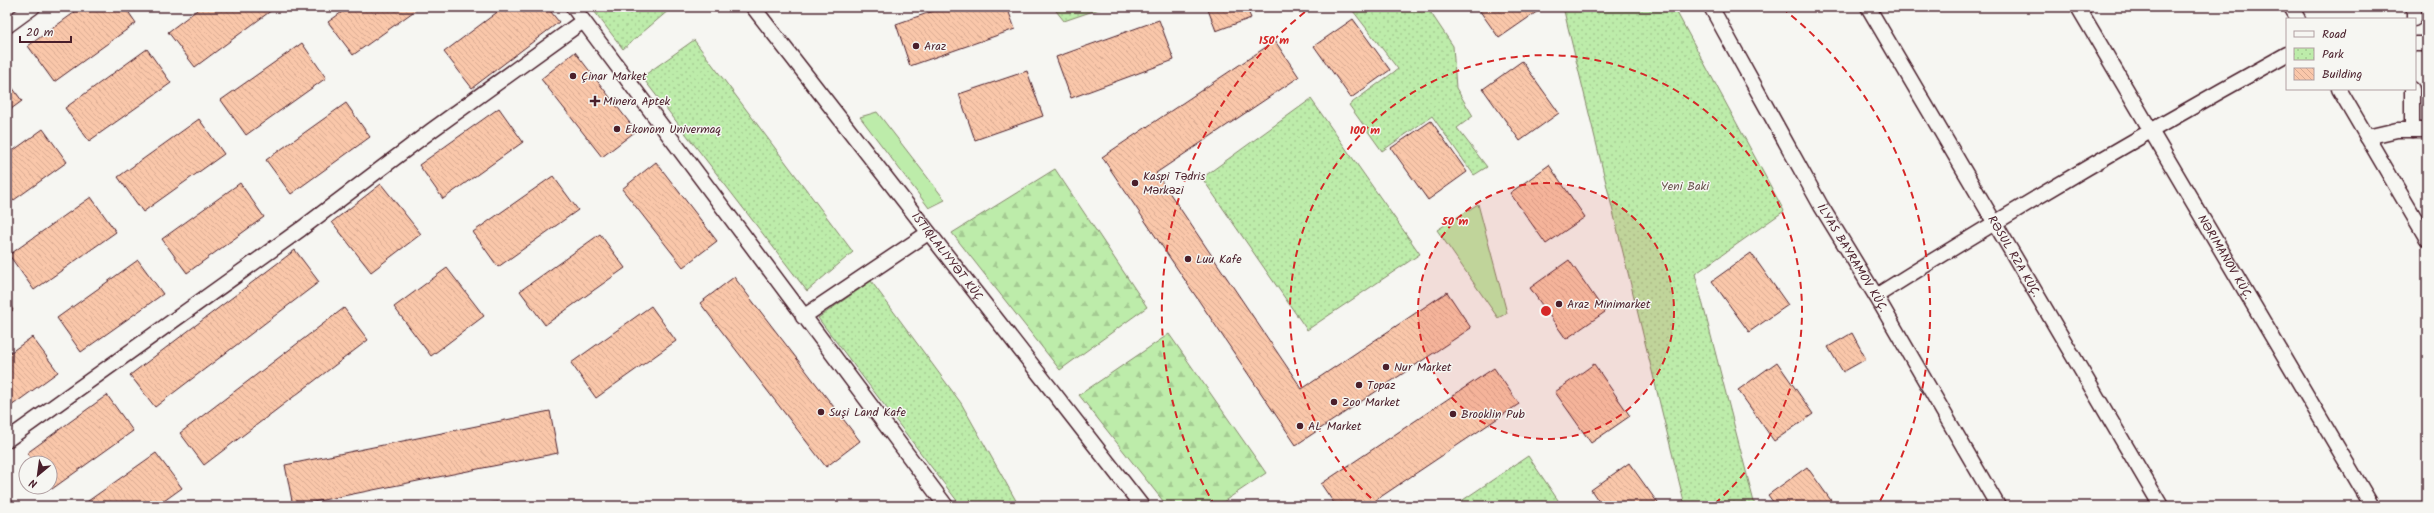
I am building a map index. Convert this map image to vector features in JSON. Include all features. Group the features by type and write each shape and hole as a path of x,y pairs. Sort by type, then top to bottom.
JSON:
{"street":[{"path":"7,26 33,7"},
{"path":"573,7 803,317 946,506"},
{"name":"İSTIQLALIYYƏT KÜÇ","path":"752,7 1142,506"},
{"name":"İLYAS BAYRAMOV KÜÇ.","path":"1711,7 1820,206 1876,296 1998,506"},
{"name":"RƏSUL RZA KÜÇ.","path":"1868,7 2161,506"},
{"name":"NƏRIMANOV KÜÇ.","path":"2078,7 2372,506"},
{"path":"2291,7 2297,18"},
{"path":"2414,7 2414,18"},
{"path":"7,440 295,233 432,130 583,21"},
{"path":"2416,44 2427,44"},
{"path":"1876,296 1994,222 2150,130 2286,55"},
{"path":"2340,90 2427,240"},
{"path":"2412,90 2412,130"},
{"path":"2367,137 2380,132 2427,130"},
{"path":"803,317 928,233"}],"green space":[{"path":"591,7 666,7 669,10 623,49"},
{"path":"1053,7 1105,7 1064,21"},
{"path":"1365,7 1427,7 1453,46 1456,88 1473,116 1457,128 1487,167 1474,175 1432,116 1382,151 1349,105 1398,69 1353,11"},
{"name":"Yeni Baki","path":"1563,7 1674,7 1784,211 1695,274 1755,506 1685,506"},
{"path":"694,40 853,252 807,291 642,77"},
{"path":"1311,99 1420,254 1307,330 1202,178"},
{"path":"877,112 945,200 929,208 860,117"},
{"path":"1055,169 1147,307 1060,370 952,233"},
{"path":"1478,204 1507,313 1498,318 1437,230"},
{"path":"871,281 961,403 1019,506 961,506 818,318"},
{"path":"1169,334 1266,473 1217,506 1167,506 1079,395"},
{"path":"1528,456 1562,506 1454,506"}],"building":[{"path":"82,7 125,7 136,23 54,82 28,46"},
{"path":"201,7 276,7 195,67 168,32"},
{"path":"349,7 420,7 353,55 328,22"},
{"path":"504,7 547,7 559,22 472,88 444,52"},
{"path":"945,7 1007,7 1015,29 910,66 896,24"},
{"path":"1207,7 1246,7 1251,18 1216,31"},
{"path":"1477,7 1535,7 1538,11 1499,38"},
{"path":"1353,19 1390,70 1351,98 1314,46"},
{"path":"1159,20 1174,60 1071,98 1056,57"},
{"path":"1275,41 1299,77 1156,173 1302,389 1447,292 1471,328 1296,445 1102,157"},
{"path":"302,43 326,78 246,135 221,100"},
{"path":"147,49 171,83 89,141 65,108"},
{"path":"575,52 636,131 602,157 541,79"},
{"path":"1522,61 1559,113 1520,141 1483,89"},
{"path":"1027,71 1043,116 975,140 959,94"},
{"path":"7,80 22,101 7,112"},
{"path":"346,103 370,137 291,194 266,160"},
{"path":"499,108 523,142 443,199 419,165"},
{"path":"199,119 224,154 143,212 118,177"},
{"path":"1431,121 1467,172 1428,200 1391,148"},
{"path":"43,129 67,162 7,205 7,155"},
{"path":"656,162 717,241 683,267 622,189"},
{"path":"1549,165 1585,217 1546,244 1510,193"},
{"path":"553,176 578,210 498,267 473,232"},
{"path":"240,183 264,217 187,273 162,239"},
{"path":"381,184 421,234 371,272 332,222"},
{"path":"91,197 116,232 34,290 9,255"},
{"path":"600,234 625,268 545,325 520,291"},
{"path":"295,250 319,282 155,407 130,375"},
{"path":"1751,253 1788,305 1749,332 1712,281"},
{"path":"138,260 163,294 81,352 57,318"},
{"path":"1569,260 1605,312 1566,339 1530,288"},
{"path":"447,268 484,316 431,356 394,307"},
{"path":"734,277 860,441 826,467 700,303"},
{"path":"7,301 13,310 7,314"},
{"path":"651,306 676,341 596,398 571,363"},
{"path":"344,308 368,340 204,465 180,433"},
{"path":"1852,333 1866,359 1843,372 1828,347"},
{"path":"32,337 58,372 7,409 7,355"},
{"path":"1777,362 1813,414 1774,441 1738,390"},
{"path":"1594,364 1630,416 1591,443 1555,392"},
{"path":"1494,368 1519,404 1376,500 1380,506 1336,506 1321,484"},
{"path":"107,395 133,431 58,485 58,455 28,455 27,453"},
{"path":"550,411 558,453 293,506 285,465"},
{"path":"156,453 182,488 157,506 81,506"},
{"path":"1629,463 1660,506 1602,506 1591,490"},
{"path":"1807,467 1835,506 1776,506 1768,495"},
{"path":"498,502 499,506 474,506"}],"place":[{"name":"Araz","path":"916,46"},
{"name":"Çinar Market","path":"573,76"},
{"name":"Minera Aptek","path":"595,101"},
{"name":"Ekonom Univermaq","path":"617,129"},
{"name":"Kaspi Tədris Mərkəzi","path":"1135,183"},
{"name":"Luu Kafe","path":"1188,259"},
{"name":"Araz Minimarket","path":"1559,304"},
{"name":"Nur Market","path":"1386,367"},
{"name":"Topaz","path":"1359,385"},
{"name":"Zoo Market","path":"1334,402"},
{"name":"Suşi Land Kafe","path":"821,412"},
{"name":"Brooklin Pub","path":"1453,414"},
{"name":"AL Market","path":"1300,426"}]}
